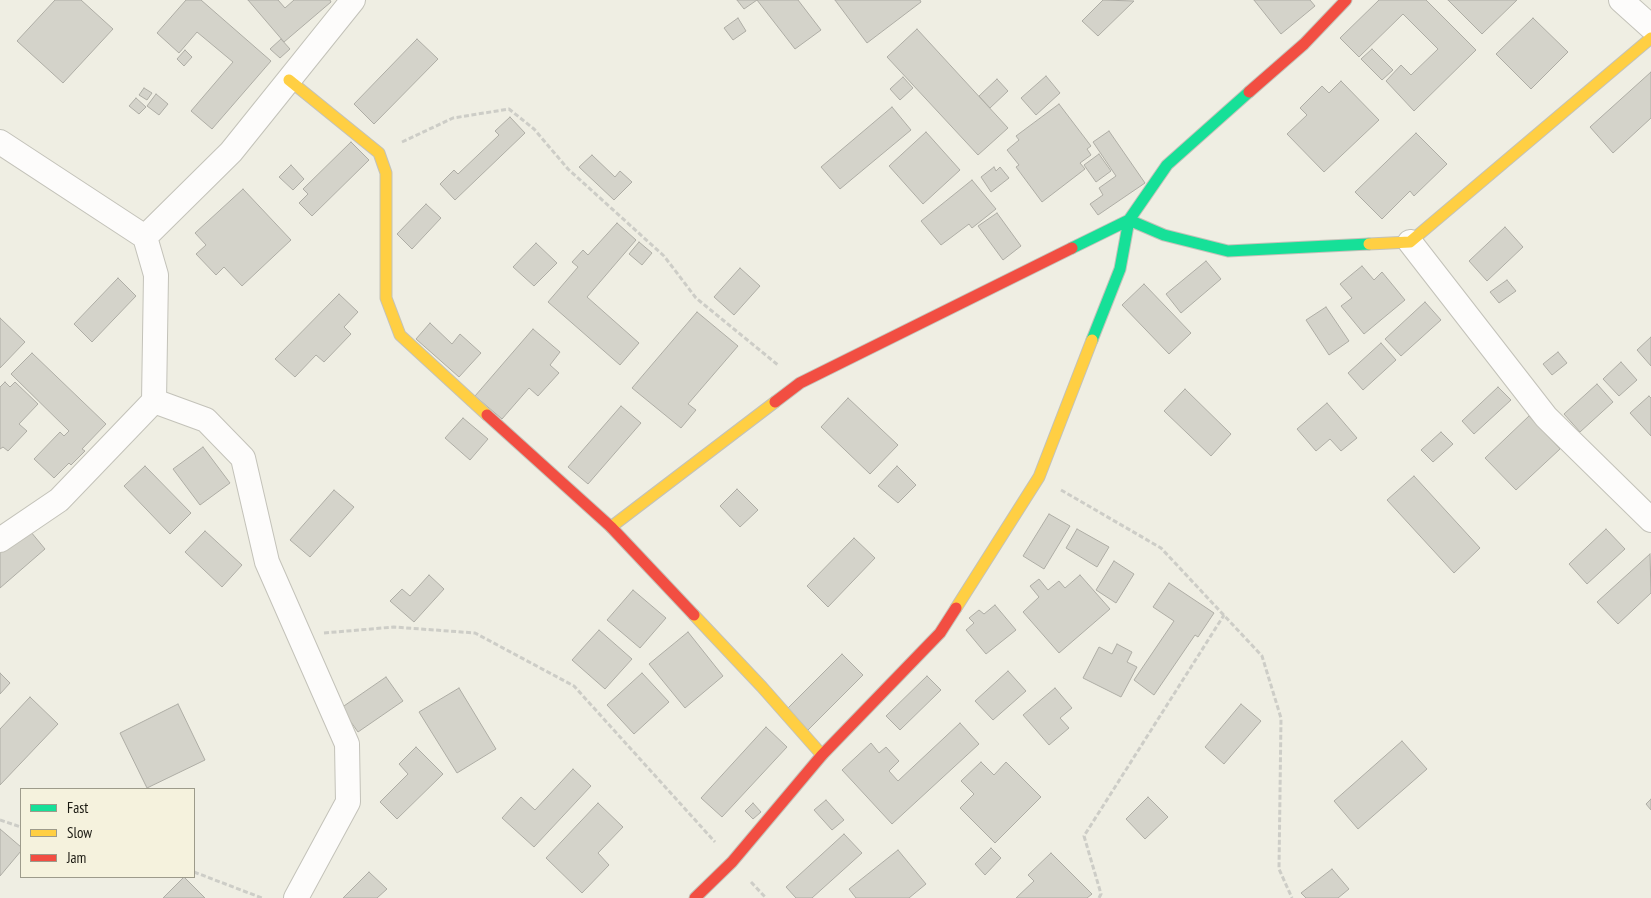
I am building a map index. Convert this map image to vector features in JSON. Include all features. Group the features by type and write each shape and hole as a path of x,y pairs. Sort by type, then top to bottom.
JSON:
{"street":[{"path":"145,237 230,152 352,0"},
{"path":"695,898 732,862 822,755 940,633 1039,477 1120,269 1129,220 1167,165 1304,44 1346,0"},
{"path":"1621,0 1651,27"},
{"path":"611,527 800,383 1129,220 1164,235 1228,251 1410,242 1651,38"},
{"path":"289,80 378,153 386,173 386,298 400,335 611,527 762,687 822,755"},
{"path":"0,142 145,237 156,274 154,401 59,500 0,540"},
{"path":"1410,242 1546,417 1649,513"},
{"path":"154,401 206,420 243,458 267,562 347,744 348,802 296,898"}],"path":[{"path":"378,153 453,118 509,109 534,128 568,169 664,256 696,298 800,383"},
{"path":"1039,477 1161,548 1262,656 1281,718 1279,870 1292,898"},
{"path":"1099,898 1101,894 1084,836 1224,615"},
{"path":"298,634 394,627 475,633 574,686 732,862"},
{"path":"0,820 20,827"},
{"path":"195,872 262,898"}],"building":[{"path":"55,0 81,0 113,29 63,83 17,41"},
{"path":"186,0 201,0 271,61 212,129 191,111 233,62 197,32 179,53 157,33"},
{"path":"248,0 278,0 285,8 294,0 330,0 331,2 284,42"},
{"path":"737,0 757,0 744,9"},
{"path":"757,0 798,0 821,30 795,49"},
{"path":"835,0 920,0 921,2 867,43"},
{"path":"1103,0 1134,1 1098,36 1082,21"},
{"path":"1254,0 1310,0 1315,6 1281,34"},
{"path":"1379,0 1426,0 1476,50 1414,111 1386,81 1401,65 1411,75 1438,49 1403,14 1359,57 1340,38"},
{"path":"1448,0 1517,0 1482,34"},
{"path":"738,18 746,31 733,40 724,28"},
{"path":"1533,18 1568,52 1531,89 1496,54"},
{"path":"917,29 1008,128 978,155 887,57"},
{"path":"281,39 290,49 280,58 270,49"},
{"path":"417,39 438,59 374,124 354,104"},
{"path":"1372,49 1393,70 1382,80 1361,59"},
{"path":"185,50 192,57 184,66 177,59"},
{"path":"1651,72 1651,118 1613,153 1590,127"},
{"path":"1046,76 1060,93 1036,115 1021,98"},
{"path":"903,77 913,88 900,100 890,89"},
{"path":"997,79 1008,91 990,108 979,96"},
{"path":"1341,81 1379,120 1324,172 1287,134 1307,115 1300,108 1322,86 1329,93"},
{"path":"144,88 152,93 147,100 139,95"},
{"path":"156,94 168,104 159,115 147,106"},
{"path":"136,98 146,107 139,114 129,106"},
{"path":"1059,104 1091,146 1087,149 1091,155 1080,163 1085,169 1042,202 1016,167 1019,165 1007,150 1019,140 1016,136"},
{"path":"892,107 911,130 840,189 821,167"},
{"path":"510,117 525,133 455,200 440,184 454,170 458,174 499,135 495,131"},
{"path":"1109,131 1145,183 1098,215 1090,204 1103,195 1099,188 1116,176 1093,142"},
{"path":"926,132 960,170 923,204 889,166"},
{"path":"1416,133 1447,164 1414,196 1410,191 1382,219 1355,192"},
{"path":"351,142 369,160 312,216 299,203 308,194 303,189"},
{"path":"1099,154 1111,171 1096,182 1084,165"},
{"path":"592,155 615,177 620,171 632,182 614,200 579,167"},
{"path":"291,165 304,179 293,190 279,177"},
{"path":"994,167 996,171 1000,167 1009,178 991,192 981,177"},
{"path":"972,180 996,209 972,228 969,224 941,245 921,221"},
{"path":"243,189 291,240 242,286 224,267 216,275 196,254 206,245 195,233"},
{"path":"426,204 441,218 412,249 397,234"},
{"path":"997,213 1021,246 1003,260 978,226"},
{"path":"617,223 636,240 587,297 639,343 620,365 548,302 578,267 572,262 583,250 588,255"},
{"path":"1505,227 1523,247 1487,281 1469,261"},
{"path":"639,242 652,253 642,265 629,254"},
{"path":"536,243 557,263 534,286 513,267"},
{"path":"1206,261 1221,279 1181,313 1166,294"},
{"path":"1362,266 1374,280 1382,272 1405,300 1364,334 1341,306 1352,298 1340,284"},
{"path":"740,268 760,286 734,315 714,297"},
{"path":"118,278 136,296 92,342 74,324"},
{"path":"1507,280 1516,291 1499,303 1490,292"},
{"path":"1144,284 1191,333 1169,354 1122,305"},
{"path":"339,294 358,312 344,327 351,334 324,362 316,355 295,377 275,359"},
{"path":"1425,302 1441,320 1401,356 1385,339"},
{"path":"1326,307 1349,341 1329,355 1306,320"},
{"path":"697,312 738,346 688,404 696,410 681,428 632,388"},
{"path":"0,318 25,342 0,368"},
{"path":"430,323 452,344 460,334 481,353 459,377 416,339"},
{"path":"533,329 560,352 550,365 559,373 538,396 529,388 502,419 475,396"},
{"path":"1651,337 1651,366 1637,350"},
{"path":"1381,343 1396,360 1363,390 1348,373"},
{"path":"1558,352 1567,363 1552,375 1543,364"},
{"path":"32,353 106,424 82,449 85,451 54,478 34,459 60,432 64,436 69,431 11,374"},
{"path":"1621,362 1637,380 1619,396 1603,379"},
{"path":"5,382 10,387 15,382 38,404 19,424 27,431 8,451 3,447 0,449 0,387"},
{"path":"1597,384 1613,402 1580,432 1564,414"},
{"path":"1498,387 1511,400 1474,434 1462,421"},
{"path":"1185,389 1231,434 1211,456 1164,411"},
{"path":"1649,396 1651,398 1651,436 1630,413"},
{"path":"848,398 898,445 870,474 821,427"},
{"path":"1327,403 1357,438 1341,451 1330,439 1316,451 1297,429"},
{"path":"621,406 641,423 588,484 568,467"},
{"path":"1529,416 1560,449 1516,490 1485,458"},
{"path":"463,418 488,439 470,460 445,438"},
{"path":"1441,432 1453,444 1433,462 1421,450"},
{"path":"203,447 230,483 200,505 173,469"},
{"path":"145,466 191,513 170,534 124,486"},
{"path":"897,466 916,485 898,503 878,486"},
{"path":"1414,476 1480,548 1454,573 1387,500"},
{"path":"737,489 758,510 740,527 720,506"},
{"path":"334,490 354,507 310,557 290,540"},
{"path":"1049,514 1070,526 1044,569 1023,556"},
{"path":"26,526 45,549 0,588 0,549"},
{"path":"1077,529 1109,547 1097,567 1066,548"},
{"path":"1606,529 1625,549 1587,584 1569,564"},
{"path":"205,531 242,565 222,587 185,552"},
{"path":"854,538 875,558 828,607 807,586"},
{"path":"1650,554 1651,593 1618,624 1597,602"},
{"path":"1114,561 1134,574 1116,603 1096,590"},
{"path":"429,575 444,589 414,622 390,601 402,589 410,596"},
{"path":"1080,575 1110,609 1059,653 1023,612 1039,597 1030,586 1039,579 1048,590 1059,581 1065,588"},
{"path":"1169,583 1214,613 1198,637 1195,635 1154,695 1134,680 1174,621 1153,607"},
{"path":"633,590 666,618 640,648 607,620"},
{"path":"995,605 1016,630 986,654 966,630 974,623 969,618 979,610 984,614"},
{"path":"599,630 632,659 605,689 572,660"},
{"path":"688,632 723,676 685,708 649,664"},
{"path":"1117,644 1132,652 1127,662 1137,667 1121,697 1083,678 1099,647 1112,654"},
{"path":"842,654 863,675 808,730 787,709"},
{"path":"1008,671 1026,691 993,720 975,701"},
{"path":"0,673 10,683 0,694"},
{"path":"642,673 669,702 634,734 607,705"},
{"path":"927,676 941,690 900,730 886,716"},
{"path":"386,677 403,701 358,732 341,708"},
{"path":"459,688 496,749 457,773 419,712"},
{"path":"1055,688 1072,708 1060,718 1069,728 1049,745 1023,715"},
{"path":"30,697 58,724 0,785 0,729"},
{"path":"178,704 205,760 147,788 120,733"},
{"path":"1241,704 1261,721 1224,764 1205,747"},
{"path":"960,723 979,744 892,824 842,770 871,743 879,753 886,747 899,761 889,771 898,781"},
{"path":"766,727 787,747 722,817 701,798"},
{"path":"1402,741 1427,769 1358,829 1334,801"},
{"path":"416,747 443,774 397,819 380,802 408,774 399,764"},
{"path":"981,762 994,775 1006,762 1041,797 995,843 960,808 974,794 961,781"},
{"path":"573,769 591,786 534,847 502,818 521,797 535,810"},
{"path":"1148,797 1168,817 1145,839 1126,819"},
{"path":"1651,799 1651,810 1646,804"},
{"path":"826,800 844,820 832,830 814,810"},
{"path":"598,803 623,827 598,853 609,865 582,893 546,858"},
{"path":"753,803 761,812 753,819 745,811"},
{"path":"0,829 20,846 20,852 0,876"},
{"path":"844,834 862,853 812,898 796,898 786,887"},
{"path":"991,848 1001,858 985,875 975,864"},
{"path":"898,850 926,884 909,898 856,898 849,889"},
{"path":"1051,853 1092,894 1087,898 1016,898 1034,881 1028,875"},
{"path":"1332,869 1349,889 1338,898 1306,898 1301,893"},
{"path":"369,872 387,889 377,898 343,898"},
{"path":"185,878 205,898 163,898"}],"traffic: fast":[{"path":"1092,340 1120,269 1129,220 1167,165 1249,92"},
{"path":"1072,248 1129,220 1164,235 1228,251 1369,244"}],"traffic: slow":[{"path":"1369,244 1410,242 1651,38"},
{"path":"289,80 379,153 386,173 386,298 400,335 487,415"},
{"path":"956,608 1039,477 1092,340"},
{"path":"611,527 775,402"},
{"path":"694,615 762,687 822,755"}],"traffic: jam":[{"path":"1249,92 1304,44 1346,0"},
{"path":"775,402 800,383 1072,248"},
{"path":"487,415 611,527 694,615"},
{"path":"695,898 732,862 822,755 940,633 956,608"}]}
